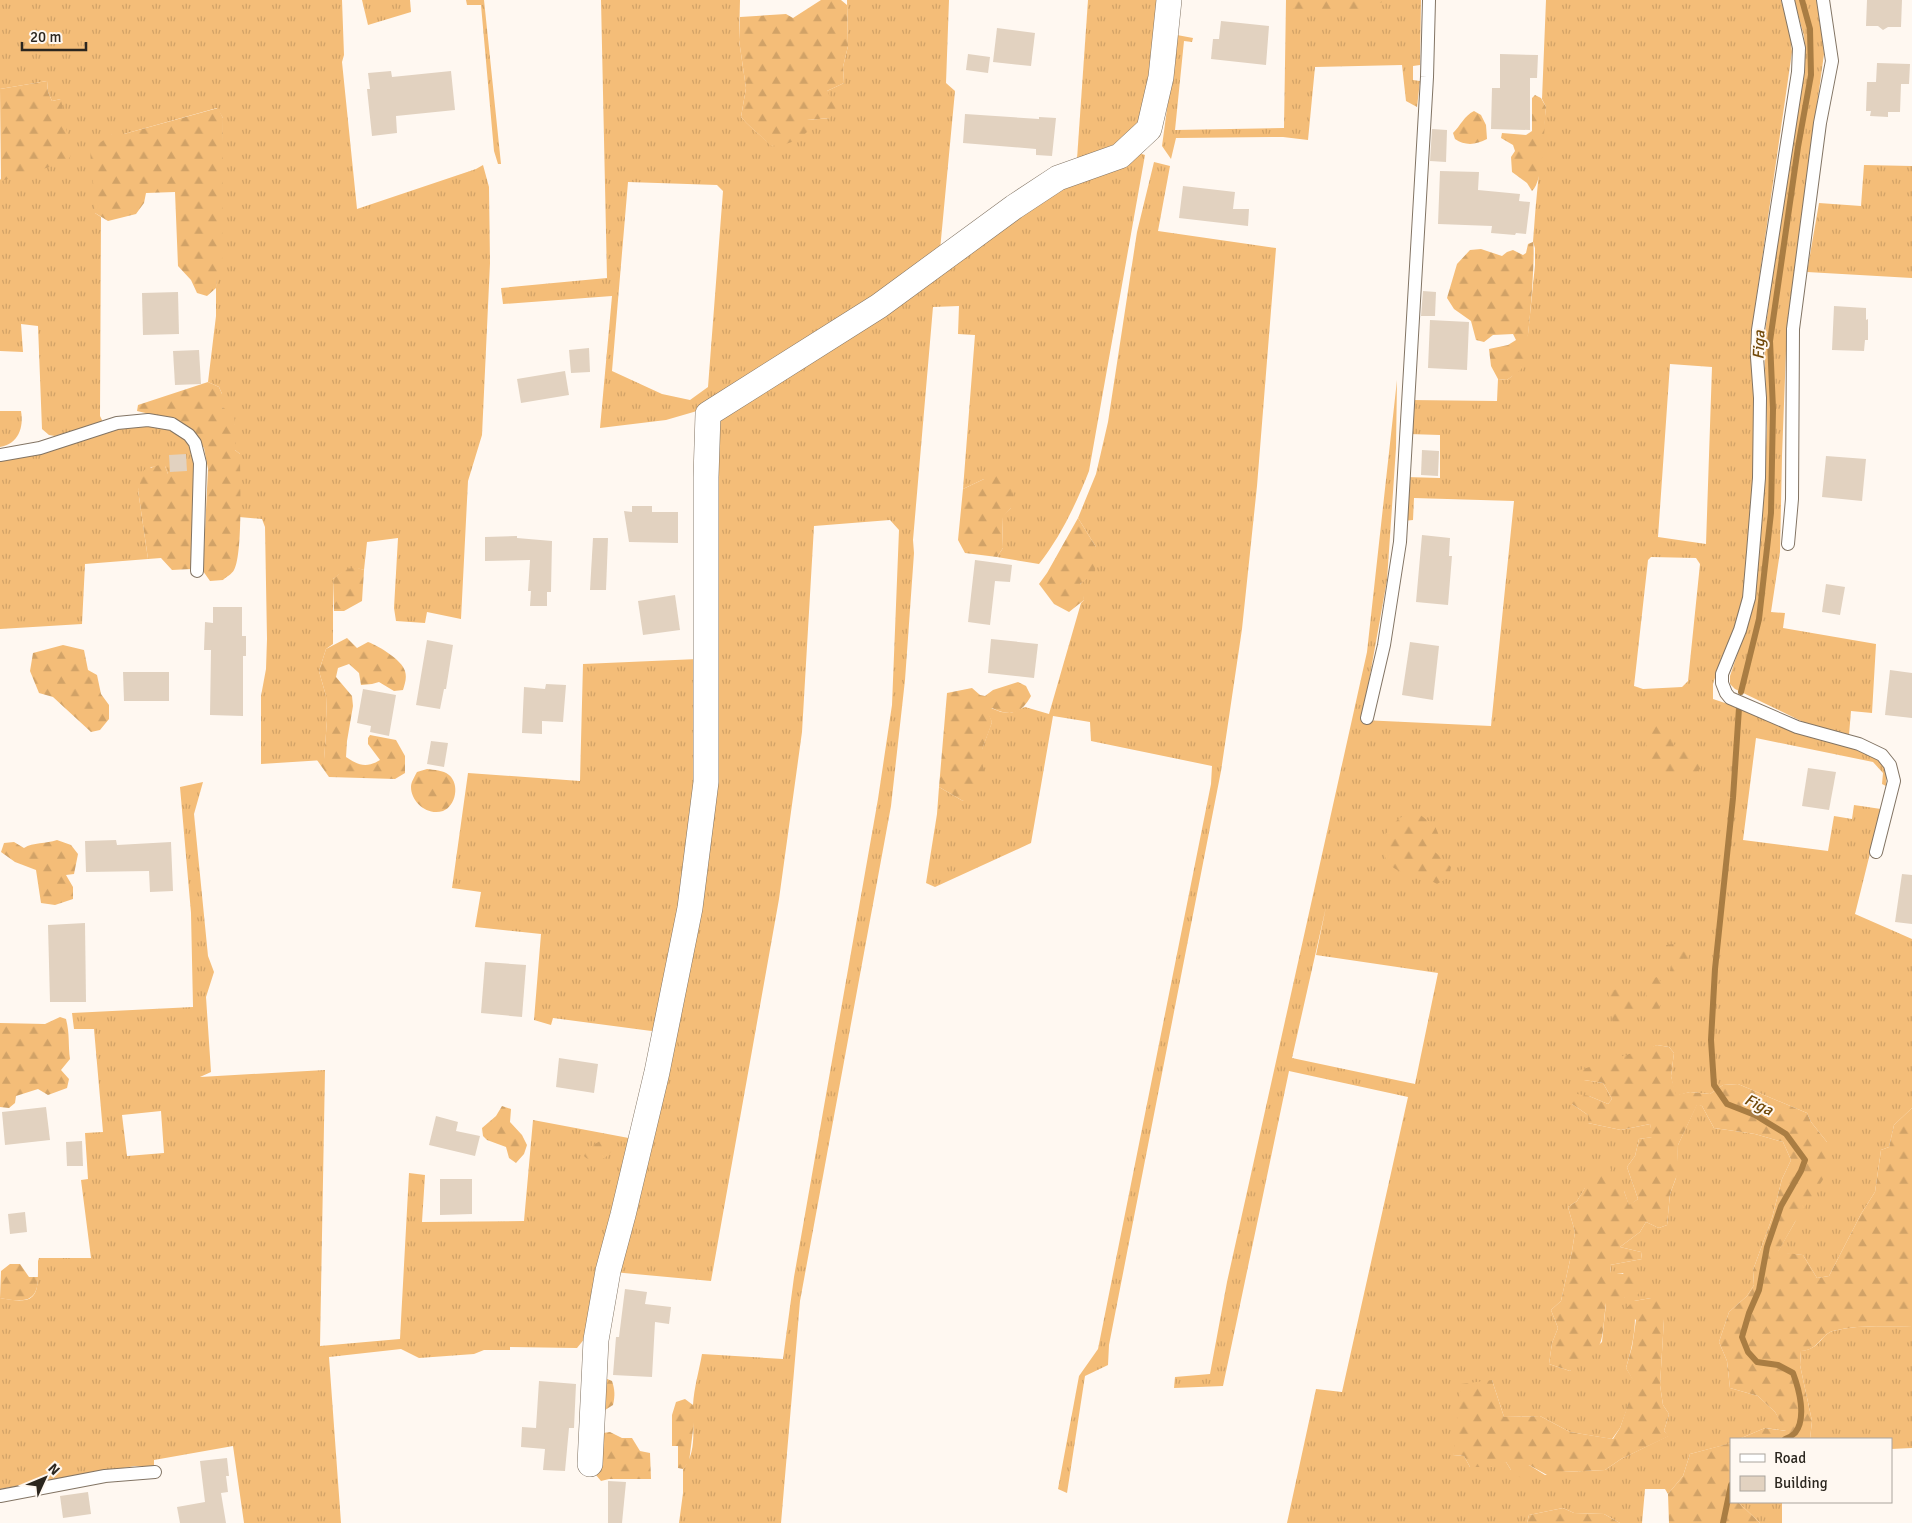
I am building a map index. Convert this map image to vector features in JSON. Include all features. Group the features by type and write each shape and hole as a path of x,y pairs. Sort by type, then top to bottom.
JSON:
{"street":[{"path":"590,1464 596,1340 608,1271 659,1063 690,908 706,782 706,477 708,414 879,306 1058,178 1120,156 1128,149 1149,129 1161,77 1169,0"}],"lane":[{"path":"1367,718 1384,645 1400,542 1429,0"},
{"path":"1788,0 1799,48 1798,72 1758,330 1757,357 1760,398 1759,478 1751,580 1749,598 1740,630 1722,674 1722,683 1730,698 1797,726 1859,744 1882,755 1890,765 1894,781 1876,852"},
{"path":"1788,544 1792,499 1793,329 1820,123 1832,61 1823,0"},
{"path":"0,454 40,448 117,423 148,420 172,424 189,435 195,443 200,463 197,571"},
{"path":"0,1496 105,1476 155,1472"}],"green space":[{"path":"0,0 342,0 344,55 342,62 357,209 483,165 489,187 490,263 482,435 468,481 461,619 427,612 425,623 396,621 394,608 398,538 367,542 364,570 355,568 344,571 333,579 333,644 326,649 319,671 326,696 327,720 324,760 261,764 261,696 266,669 267,639 265,527 262,519 239,517 240,454 235,450 235,425 222,407 222,394 219,387 208,382 216,316 223,118 217,108 124,134 112,134 95,213 101,217 100,416 103,422 55,436 49,435 42,429 38,326 21,324 23,352 0,351 0,180 61,99 52,101 48,92 47,81 0,89"},
{"path":"362,0 410,0 411,12 368,25"},
{"path":"466,0 484,0 501,164 498,164 494,151 481,5 467,5"},
{"path":"601,0 740,0 739,40 746,88 741,117 772,146 807,120 830,118 827,91 844,83 843,67 848,46 847,0 949,0 946,83 955,91 941,254 697,411 666,420 600,428 612,296 503,304 501,288 607,278","holes":["628,182 717,185 723,191 708,387 690,400 662,394 612,371"]},
{"path":"821,0 841,0 847,5 848,46 843,67 844,83 827,91 836,108 830,118 807,120 809,130 797,140 771,146 741,117 746,88 739,40 740,17 786,14 793,18"},
{"path":"1088,0 1165,0 1153,99 1126,140 1077,159"},
{"path":"1286,0 1421,0 1420,65 1413,66 1413,80 1420,81 1417,107 1406,101 1402,65 1315,67 1308,140 1283,137 1176,138 1171,159 1162,146 1177,35 1193,38 1192,42 1184,41 1175,130 1284,128"},
{"path":"1288,0 1388,0 1355,12 1298,10 1291,8"},
{"path":"1546,0 1781,0 1790,33 1792,52 1752,328 1755,400 1754,479 1744,597 1713,684 1713,699 1751,714 1858,749 1879,758 1887,772 1886,786 1882,784 1883,773 1873,762 1756,738 1743,840 1828,851 1834,816 1852,819 1854,805 1881,809 1855,914 1912,939 1912,1108 1894,1125 1889,1147 1881,1150 1875,1192 1861,1214 1829,1276 1817,1278 1803,1255 1777,1253 1795,1222 1827,1142 1811,1122 1807,1113 1738,1084 1723,1085 1710,1094 1690,1092 1675,1096 1671,1076 1674,1053 1669,1047 1657,1045 1584,1080 1603,1083 1612,1099 1608,1104 1589,1096 1572,1104 1588,1115 1588,1123 1621,1130 1650,1124 1653,1137 1639,1139 1635,1156 1627,1167 1638,1199 1629,1206 1624,1191 1585,1188 1577,1201 1568,1207 1575,1232 1561,1301 1551,1310 1558,1328 1552,1343 1549,1364 1570,1371 1602,1342 1606,1303 1625,1297 1635,1297 1623,1273 1611,1273 1610,1265 1642,1259 1641,1252 1620,1247 1640,1232 1646,1222 1659,1228 1667,1225 1670,1194 1676,1178 1678,1145 1697,1104 1702,1106 1714,1128 1755,1134 1783,1142 1791,1160 1782,1179 1772,1218 1753,1270 1754,1285 1747,1296 1729,1312 1719,1342 1727,1361 1730,1388 1758,1396 1775,1412 1787,1431 1765,1428 1741,1438 1730,1438 1730,1443 1690,1454 1683,1476 1668,1494 1665,1489 1645,1489 1642,1523 1620,1523 1604,1514 1574,1513 1563,1508 1529,1515 1527,1523 1287,1523 1316,1389 1342,1392 1408,1097 1289,1071 1223,1386 1174,1388 1175,1377 1210,1374 1227,1282 1367,652 1397,380 1396,448 1387,580 1362,720 1491,726 1514,501 1414,498 1413,520 1403,521 1406,477 1440,478 1440,435 1408,434 1409,400 1497,401 1498,379 1507,380 1512,376 1528,334 1535,265 1534,225 1546,107 1542,99","holes":["1670,364 1712,367 1706,544 1658,537","1651,557 1696,558 1700,564 1688,681 1682,687 1643,689 1634,686 1648,560","1326,907 1316,955 1438,973 1415,1084 1292,1058","1651,1298 1664,1319 1660,1385 1663,1405 1669,1414 1664,1431 1668,1436 1621,1459 1605,1470 1562,1472 1545,1475 1529,1465 1511,1470 1506,1462 1470,1467 1464,1456 1453,1455 1492,1380 1504,1417 1540,1416 1570,1432 1612,1439 1620,1428 1636,1384 1626,1368 1634,1334 1634,1301"]},
{"path":"1794,0 1817,0 1820,11 1824,54 1787,325 1780,552 1771,612 1785,613 1783,628 1876,644 1872,713 1851,711 1849,735 1803,722 1735,689 1730,684 1730,676 1753,607 1763,504 1767,428 1764,340 1788,158 1805,51 1804,36"},
{"path":"47,81 48,92 52,101 61,99 71,155 67,162 1,181 0,89"},
{"path":"1535,95 1541,98 1546,107 1541,165 1536,186 1532,191 1527,183 1512,172 1511,157 1515,151 1513,145 1501,138 1502,133 1526,135 1532,131 1532,98"},
{"path":"218,108 223,118 222,275 217,279 216,288 207,296 197,293 191,280 178,266 175,192 146,193 144,203 136,214 108,221 95,213 90,150 112,134 124,134"},
{"path":"1474,111 1481,115 1486,125 1487,139 1471,144 1455,139 1453,133 1465,118"},
{"path":"1133,151 1145,155 1089,471 1067,519 1039,564 997,557 1003,548 1002,517 1011,508 984,479 963,489 975,335 958,334 959,306 933,307 913,540 914,553 905,680 891,806 800,1301 781,1523 679,1523 683,1493 683,1469 691,1455 695,1386 702,1354 783,1359 794,1277 878,799 892,705 899,530 890,520 814,526 802,732 779,899 711,1281 613,1272 694,911 719,414 1016,208"},
{"path":"1154,162 1170,166 1158,231 1276,248 1257,486 1242,629 1221,771 1109,1345 1108,1365 1085,1376 1067,1493 1058,1489 1079,1376 1098,1349 1211,784 1212,766 1091,741 1090,722 1053,716 1031,843 935,887 926,883 937,814 939,787 963,801 981,763 981,752 992,722 987,712 991,708 1011,713 1025,707 1049,714 1081,603 1084,600 1080,584 1087,578 1096,547 1078,518 1096,474 1108,422 1137,232"},
{"path":"1864,165 1912,166 1912,278 1807,272 1819,203 1861,206"},
{"path":"1533,242 1531,305 1527,346 1522,368 1507,380 1498,379 1491,366 1489,349 1508,345 1516,340 1513,334 1493,335 1484,342 1476,340 1471,321 1454,309 1447,298 1457,264 1470,250 1481,249 1502,256 1513,250 1523,255 1526,253 1528,244"},
{"path":"208,382 219,387 222,394 222,407 234,414 235,450 240,454 240,532 237,562 233,571 223,580 210,581 203,571 208,469 204,448 190,429 171,419 137,411 138,405"},
{"path":"0,411 21,411 22,423 15,439 0,447"},
{"path":"142,425 172,430 185,439 190,445 194,456 196,480 186,474 168,474 165,466 151,467 138,490 148,559 85,564 82,624 0,629 0,459 46,452 120,429"},
{"path":"159,465 165,466 168,474 188,474 196,480 191,569 172,570 161,558 148,559 138,490 144,470"},
{"path":"996,475 1005,480 1014,491 1012,507 1002,518 1003,548 997,557 965,553 958,540 963,489"},
{"path":"1078,518 1096,547 1095,573 1080,584 1083,588 1084,600 1069,612 1054,604 1039,584"},
{"path":"355,567 364,570 362,601 344,611 334,611 333,579 344,570"},
{"path":"347,638 357,648 368,642 378,647 400,662 405,671 406,678 403,690 394,691 379,682 361,685 359,673 349,664 338,668 336,677 352,696 353,706 346,757 359,764 371,764 380,760 368,744 370,735 396,740 405,756 405,773 395,779 329,777 317,760 324,759 327,720 326,696 319,671 326,649"},
{"path":"63,645 84,650 88,670 97,675 101,694 109,705 109,719 100,730 91,732 53,697 39,693 30,671 33,653"},
{"path":"698,659 698,788 659,1032 553,1018 551,1025 534,1020 541,934 475,927 481,892 452,888 468,773 580,781 583,664"},
{"path":"1018,682 1026,686 1031,696 1023,707 1010,713 992,708 988,712 992,722 982,750 982,761 987,778 973,795 963,801 939,787 947,693 972,688 980,695 985,696 993,690"},
{"path":"1655,724 1669,726 1677,735 1673,744 1686,752 1693,753 1700,762 1701,768 1695,774 1679,771 1664,774 1652,769 1646,745 1648,735"},
{"path":"427,769 447,773 455,784 454,800 443,811 426,810 417,803 412,793 411,787 417,772"},
{"path":"203,782 194,814 208,956 214,972 206,997 211,1072 200,1077 325,1070 320,1346 400,1339 409,1173 425,1175 422,1222 524,1221 533,1120 634,1139 594,1327 577,1348 510,1347 510,1350 484,1350 474,1354 419,1358 401,1349 329,1357 341,1523 244,1523 233,1446 154,1460 154,1467 135,1466 0,1489 0,1298 22,1300 29,1299 34,1295 38,1282 39,1258 91,1258 81,1180 88,1179 85,1133 103,1132 94,1029 74,1029 72,1013 193,1007 191,913 180,787","holes":["161,1111 164,1153 127,1156 122,1115"]},
{"path":"1415,811 1435,826 1440,838 1434,851 1451,867 1449,877 1437,884 1398,870 1387,861 1384,854 1381,842 1388,832 1399,819"},
{"path":"57,840 71,845 78,854 74,874 66,875 73,887 73,899 55,905 41,903 36,870 15,862 1,852 4,843 14,842 24,848"},
{"path":"1674,944 1689,955 1686,973 1676,977 1670,971 1672,962 1666,953 1666,945"},
{"path":"1657,977 1666,988 1658,1011 1648,1009 1646,997 1650,979"},
{"path":"1618,989 1631,990 1639,1002 1624,1026 1613,1025 1608,991"},
{"path":"60,1017 66,1019 68,1030 70,1059 61,1070 69,1079 67,1088 48,1095 38,1089 16,1096 15,1103 9,1108 0,1107 0,1023 45,1024"},
{"path":"1657,1045 1669,1047 1674,1053 1671,1076 1676,1095 1690,1092 1710,1094 1723,1085 1738,1084 1807,1113 1811,1122 1827,1142 1834,1163 1795,1222 1778,1252 1803,1255 1817,1278 1829,1276 1861,1214 1875,1192 1881,1150 1889,1147 1894,1125 1912,1108 1912,1326 1862,1327 1833,1331 1812,1348 1801,1351 1800,1365 1812,1421 1810,1438 1741,1438 1765,1428 1786,1431 1775,1412 1758,1396 1730,1388 1727,1361 1719,1342 1729,1312 1747,1296 1754,1285 1753,1270 1772,1218 1782,1179 1791,1160 1783,1142 1755,1134 1714,1128 1702,1106 1697,1105 1678,1145 1677,1175 1670,1194 1667,1225 1659,1228 1646,1222 1640,1232 1620,1247 1641,1252 1642,1259 1610,1265 1611,1273 1630,1276 1639,1286 1640,1292 1635,1297 1625,1297 1620,1304 1606,1303 1600,1344 1591,1357 1570,1371 1549,1364 1552,1343 1558,1328 1551,1310 1561,1301 1575,1232 1568,1207 1577,1201 1595,1171 1607,1163 1624,1191 1629,1205 1638,1199 1627,1167 1635,1156 1639,1139 1652,1137 1650,1124 1621,1130 1588,1123 1588,1115 1572,1104 1571,1093 1589,1096 1608,1104 1612,1099 1603,1083 1584,1080 1577,1071"},
{"path":"502,1106 511,1109 510,1122 522,1135 527,1145 524,1154 516,1163 509,1158 506,1147 487,1140 483,1136 482,1128 496,1116"},
{"path":"600,1141 608,1141 612,1150 606,1157 591,1161 584,1156 588,1148"},
{"path":"10,1264 20,1264 29,1277 38,1277 37,1286 32,1297 22,1300 0,1298 1,1271"},
{"path":"1663,1287 1664,1319 1660,1385 1663,1405 1669,1414 1664,1431 1669,1436 1621,1459 1605,1470 1562,1472 1558,1481 1529,1465 1522,1479 1511,1470 1506,1462 1498,1467 1470,1467 1464,1456 1453,1455 1461,1384 1492,1380 1504,1417 1540,1416 1570,1432 1613,1439 1620,1428 1635,1384 1626,1368 1632,1347 1636,1320 1625,1309 1634,1301 1651,1298 1651,1288"},
{"path":"1912,1326 1912,1448 1892,1449 1892,1438 1810,1438 1812,1421 1800,1365 1801,1351 1813,1348 1833,1331 1862,1327"},
{"path":"605,1378 612,1381 614,1399 613,1405 605,1410"},
{"path":"685,1399 693,1405 694,1422 689,1462 683,1469 678,1468 678,1446 672,1446 672,1415 676,1402"},
{"path":"610,1432 622,1438 632,1438 640,1451 650,1453 651,1479 609,1479 601,1481 596,1475 603,1433"},
{"path":"1730,1443 1730,1503 1739,1503 1760,1523 1669,1523 1668,1494 1683,1476 1690,1454"},
{"path":"1739,1503 1782,1503 1782,1523 1760,1523"},
{"path":"1563,1508 1574,1513 1604,1514 1620,1523 1527,1523 1529,1515"}],"building":[{"path":"1867,0 1902,0 1901,27 1888,27 1883,30 1878,26 1866,26"},
{"path":"1221,21 1269,26 1266,65 1211,59 1213,39 1219,39"},
{"path":"997,28 1035,33 1031,66 993,62"},
{"path":"968,54 990,57 988,73 966,70"},
{"path":"1500,54 1538,55 1537,78 1530,78 1530,130 1491,129 1492,88 1500,88"},
{"path":"1877,63 1910,64 1909,84 1901,84 1900,112 1888,112 1888,117 1870,116 1871,111 1866,111 1867,82 1876,82"},
{"path":"391,71 392,77 451,71 455,110 396,116 397,133 372,136 367,89 370,89 368,73"},
{"path":"965,114 1039,119 1039,117 1056,118 1052,156 1036,155 1036,149 963,143"},
{"path":"1432,129 1447,130 1446,162 1430,161"},
{"path":"1440,171 1479,172 1478,190 1520,194 1519,201 1530,202 1526,234 1491,233 1492,226 1438,224"},
{"path":"1183,186 1235,192 1233,209 1249,209 1248,226 1179,218"},
{"path":"1423,291 1436,292 1435,316 1421,316"},
{"path":"178,292 179,334 143,335 142,293"},
{"path":"1834,306 1866,308 1868,340 1865,340 1864,351 1832,350"},
{"path":"1430,320 1469,322 1467,370 1428,368"},
{"path":"589,348 590,372 571,373 569,350"},
{"path":"199,350 201,384 175,385 173,351"},
{"path":"565,371 569,395 521,403 517,379"},
{"path":"1422,450 1439,451 1438,476 1421,475"},
{"path":"186,454 187,471 170,472 169,455"},
{"path":"1826,456 1866,459 1862,501 1822,497"},
{"path":"632,506 652,506 652,512 678,512 678,543 629,542 624,511 632,512"},
{"path":"1422,535 1450,538 1449,556 1452,556 1448,605 1416,602"},
{"path":"517,536 517,538 552,541 551,592 547,592 547,606 530,606 531,591 528,591 530,560 485,561 485,537"},
{"path":"593,538 608,538 606,590 590,590"},
{"path":"975,560 1012,565 1010,582 995,581 990,625 968,622"},
{"path":"1826,584 1845,587 1840,615 1822,612"},
{"path":"675,595 680,630 643,635 638,601"},
{"path":"213,607 242,607 242,636 246,636 246,656 243,656 243,716 210,715 211,650 204,650 205,622 213,623"},
{"path":"991,639 1038,644 1034,678 988,673"},
{"path":"427,640 453,645 446,689 444,689 440,709 416,705"},
{"path":"1410,642 1439,646 1433,700 1402,695"},
{"path":"1890,670 1912,673 1912,718 1885,715"},
{"path":"123,672 169,672 169,701 124,701"},
{"path":"546,684 566,685 563,722 542,721 542,734 522,733 524,687 545,689"},
{"path":"363,689 396,695 389,736 370,732 371,726 357,723"},
{"path":"431,741 448,743 444,767 427,764"},
{"path":"1808,768 1836,772 1829,810 1802,806"},
{"path":"116,840 117,845 171,842 173,891 150,892 149,871 86,872 85,841"},
{"path":"1902,874 1912,875 1912,924 1895,922"},
{"path":"85,923 86,1002 50,1002 48,925"},
{"path":"485,962 526,965 522,1017 481,1013"},
{"path":"559,1058 598,1064 594,1093 556,1087"},
{"path":"46,1107 50,1140 5,1145 2,1112"},
{"path":"436,1116 458,1122 456,1131 480,1136 475,1156 429,1145"},
{"path":"82,1141 83,1166 67,1166 66,1142"},
{"path":"440,1179 472,1179 472,1214 440,1215"},
{"path":"25,1212 27,1232 10,1234 8,1214"},
{"path":"625,1289 647,1292 645,1304 671,1307 669,1324 655,1322 652,1377 613,1375 616,1337 619,1337"},
{"path":"539,1381 576,1384 574,1428 569,1428 565,1471 543,1470 545,1449 521,1447 522,1427 536,1428"},
{"path":"227,1458 229,1476 226,1476 228,1492 221,1493 226,1523 180,1523 177,1507 205,1502 200,1461"},
{"path":"608,1481 626,1482 622,1523 608,1523"},
{"path":"88,1492 91,1514 63,1518 60,1496"}],"waterway":[{"name":"Figa","path":"1741,692 1759,619 1771,513 1773,409 1770,341 1798,147 1811,75 1810,29 1802,0"},
{"name":"Figa","path":"1739,708 1733,798 1715,969 1711,1040 1714,1085 1727,1104 1755,1115 1786,1134 1805,1160 1801,1171 1781,1206 1767,1247 1759,1290 1749,1313 1742,1337 1748,1352 1757,1362 1778,1365 1793,1373 1801,1403 1801,1420 1795,1433 1788,1438"},
{"name":"Figa","path":"1723,1523 1730,1490"}]}
